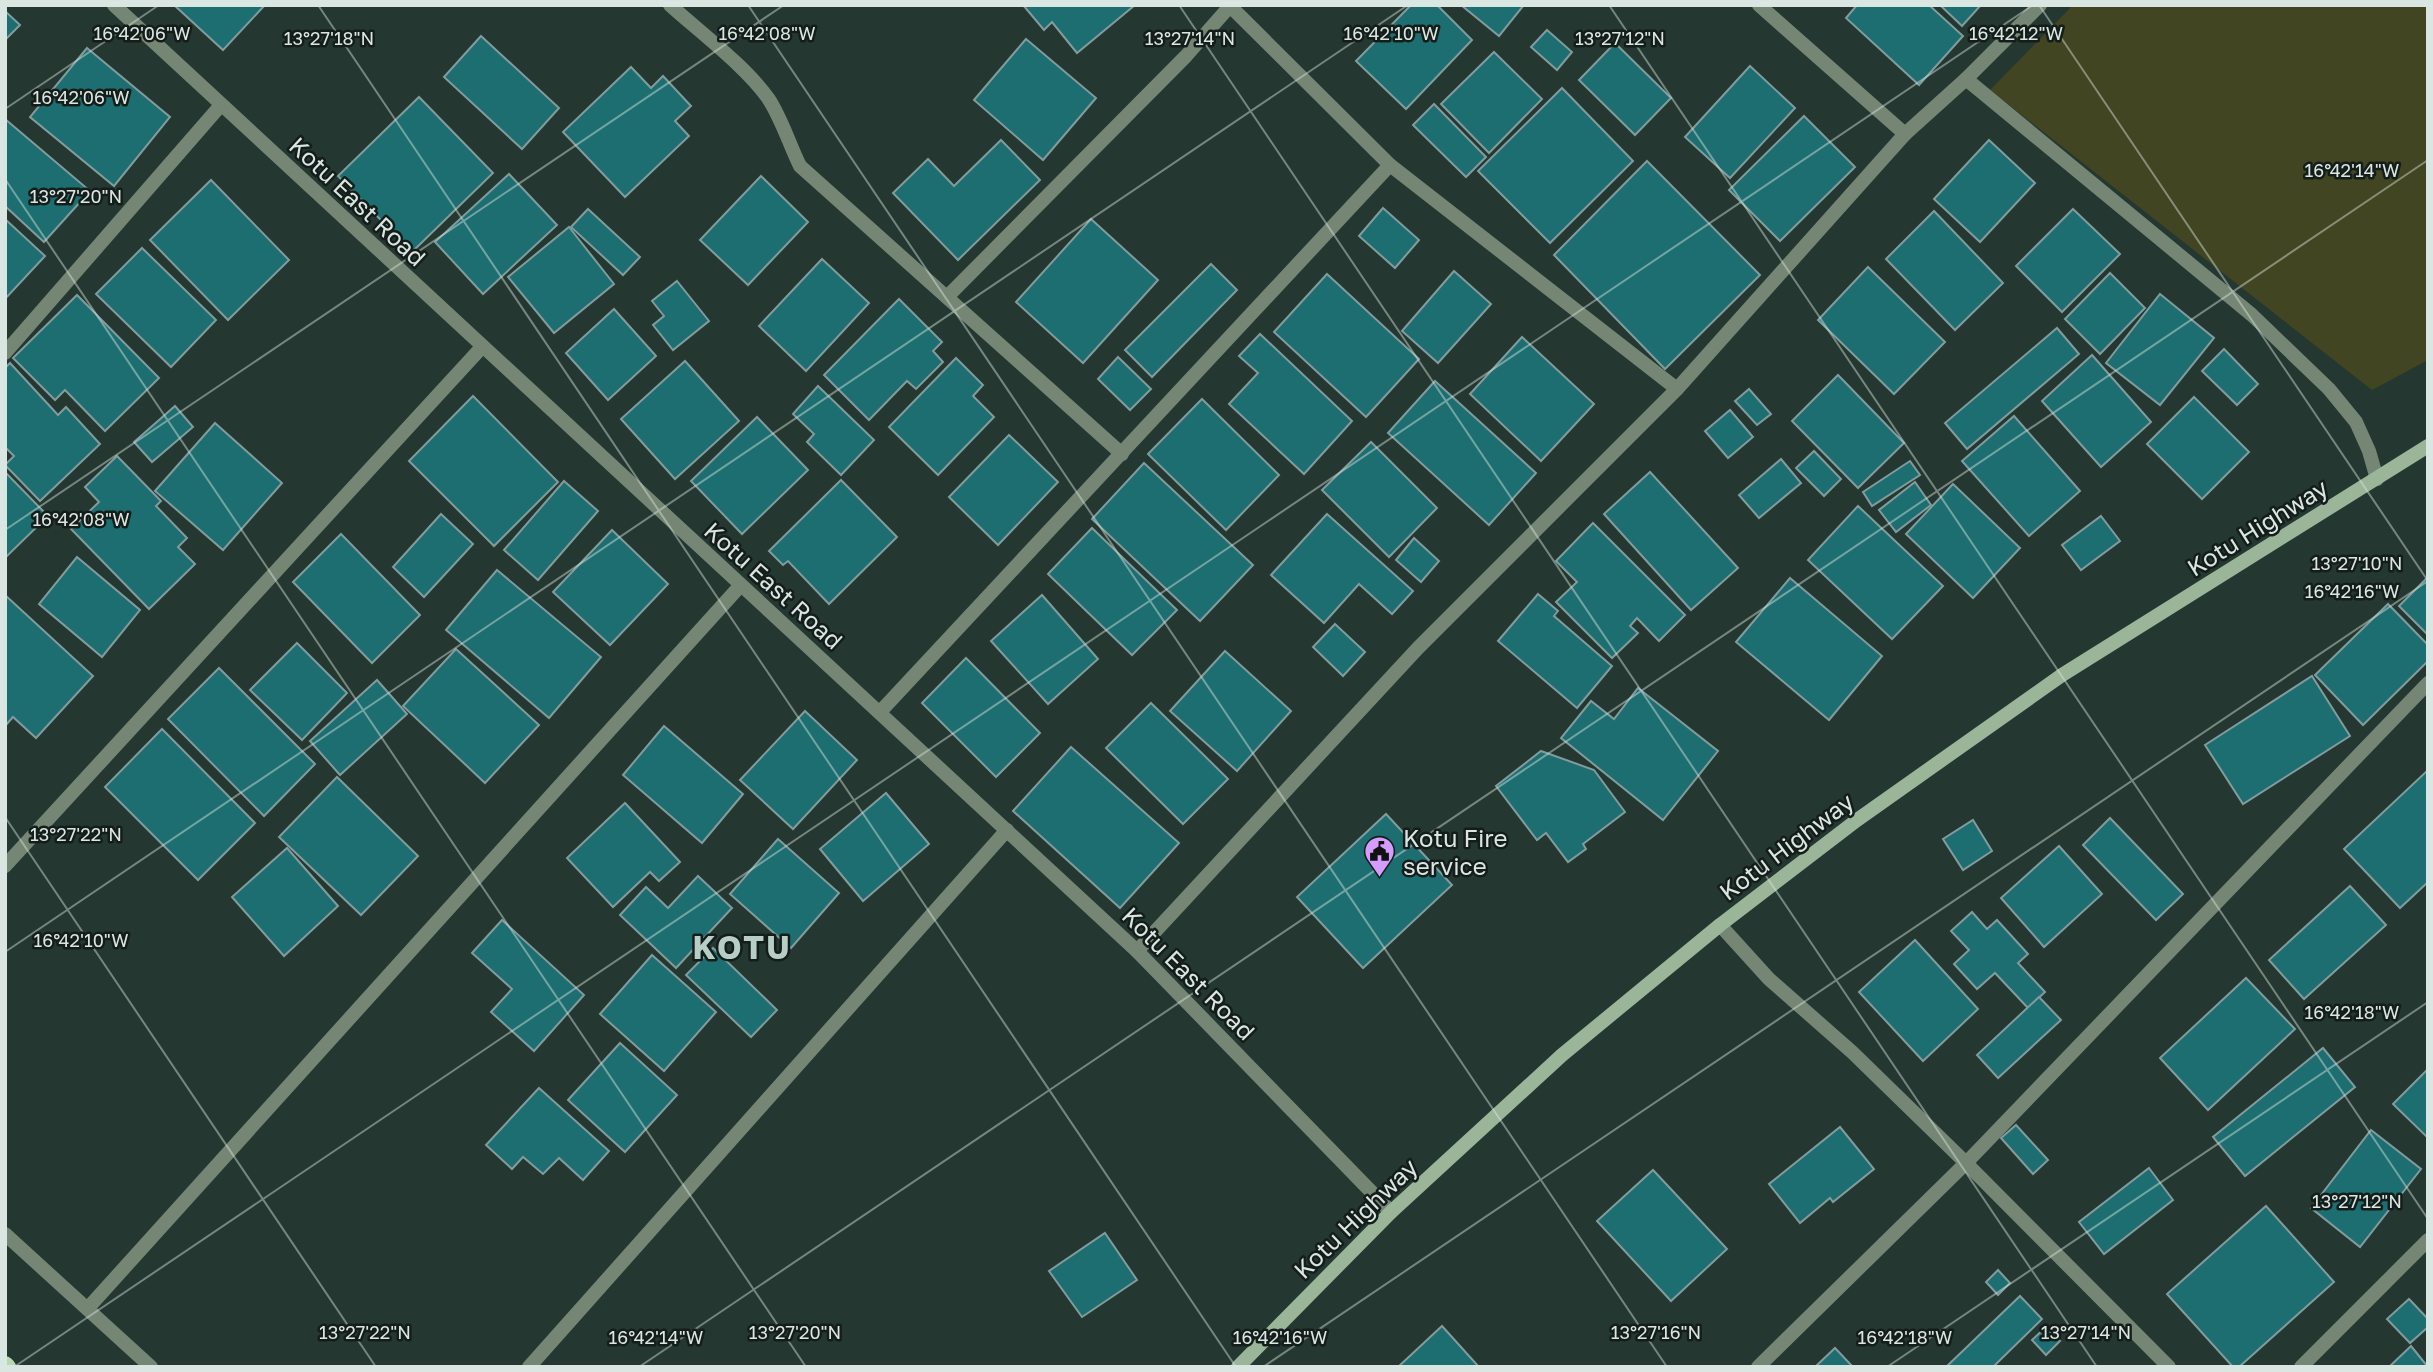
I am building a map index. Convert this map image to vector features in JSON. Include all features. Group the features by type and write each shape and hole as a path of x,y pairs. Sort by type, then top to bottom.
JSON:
{"street":[{"name":"Kotu East Road","path":"114,5 1137,951 1391,1213"},
{"path":"670,5 740,68 767,97 778,115 800,166 1122,454"},
{"path":"1759,5 1905,134"},
{"path":"1137,951 1418,648 1677,389 1905,134 1966,79 2040,5"},
{"path":"947,297 1186,56 1230,6 1390,165 1677,389"},
{"path":"1966,79 2252,315 2329,389 2356,422 2369,450 2376,479"},
{"path":"5,353 221,105"},
{"path":"880,712 1390,165"},
{"path":"5,866 482,347"},
{"name":"Kotu Highway","path":"1238,1367 1391,1213 1562,1055 1720,925 1857,820 2062,675 2428,446"},
{"path":"88,1308 740,586"},
{"path":"1758,1367 1966,1163 2428,682"},
{"path":"529,1367 1007,830"},
{"path":"1720,925 1769,979 1852,1052 2169,1367"},
{"path":"5,1234 151,1367"},
{"path":"2301,1367 2428,1240"}],"green space":[{"path":"2073,5 2428,5 2428,360 2372,390 1990,90"}],"building":[{"path":"174,5 265,5 223,50"},
{"path":"1023,5 1135,5 1077,53 1052,22 1044,30"},
{"path":"1411,5 1437,5 1472,40 1406,109 1356,61"},
{"path":"1461,5 1524,5 1499,36"},
{"path":"1857,5 1929,5 1963,36 1919,85 1846,18"},
{"path":"1940,5 1981,5 1962,26"},
{"path":"5,11 20,25 5,40"},
{"path":"1547,30 1572,52 1557,70 1531,47"},
{"path":"481,36 559,108 522,149 444,77"},
{"path":"1026,39 1096,98 1043,160 974,100"},
{"path":"1615,43 1671,98 1635,135 1579,80"},
{"path":"87,48 170,117 114,186 30,117"},
{"path":"1494,52 1542,99 1489,153 1441,104"},
{"path":"1750,66 1795,108 1730,178 1685,137"},
{"path":"631,67 651,88 663,76 691,106 675,121 689,136 625,197 563,132"},
{"path":"1562,88 1633,161 1550,243 1478,171"},
{"path":"419,97 493,173 412,252 338,176"},
{"path":"1434,104 1486,157 1466,177 1413,125"},
{"path":"1804,116 1855,167 1780,241 1729,190"},
{"path":"5,119 90,191 44,242 5,206"},
{"path":"1001,140 1040,180 958,260 893,193 928,159 954,186"},
{"path":"1989,140 2035,183 1980,242 1934,199"},
{"path":"1647,161 1760,275 1665,369 1554,255"},
{"path":"509,174 557,225 483,294 435,242"},
{"path":"761,176 808,222 748,285 700,240"},
{"path":"211,180 289,260 228,320 150,240"},
{"path":"1383,208 1419,240 1395,268 1359,236"},
{"path":"588,209 640,257 623,275 571,227"},
{"path":"2073,209 2120,254 2062,312 2016,266"},
{"path":"1934,211 2003,283 1955,330 1886,259"},
{"path":"5,219 45,256 5,299"},
{"path":"1091,219 1158,280 1083,363 1016,302"},
{"path":"569,227 614,284 554,333 508,277"},
{"path":"142,248 216,320 171,367 96,294"},
{"path":"822,259 869,303 806,371 759,326"},
{"path":"1211,264 1237,290 1152,377 1125,350"},
{"path":"1868,267 1945,342 1894,394 1818,320"},
{"path":"1454,271 1491,304 1438,363 1402,331"},
{"path":"2110,273 2145,308 2100,354 2065,319"},
{"path":"1327,274 1419,359 1366,417 1274,332"},
{"path":"677,281 709,321 673,350 653,325 664,316 652,301"},
{"path":"2160,294 2214,338 2160,405 2106,363"},
{"path":"77,295 159,378 105,431 65,390 55,400 13,358"},
{"path":"899,299 942,342 933,351 943,362 916,389 907,381 869,420 824,375"},
{"path":"614,309 656,356 608,400 566,353"},
{"path":"2057,328 2079,354 1967,449 1945,423"},
{"path":"1260,334 1352,421 1304,474 1229,404 1258,373 1239,356"},
{"path":"1522,337 1594,404 1541,461 1470,394"},
{"path":"2224,349 2258,384 2237,405 2202,371"},
{"path":"2092,355 2151,422 2101,467 2042,401"},
{"path":"1118,357 1151,389 1130,410 1098,379"},
{"path":"956,358 983,385 973,396 994,417 938,475 889,427"},
{"path":"685,361 739,421 675,479 621,419"},
{"path":"10,363 58,415 66,407 100,444 40,501 5,465 14,456 5,447 5,368"},
{"path":"1838,375 1904,443 1858,488 1792,421"},
{"path":"1435,381 1536,473 1489,525 1388,433"},
{"path":"818,386 874,440 841,475 807,442 814,434 793,414"},
{"path":"1749,389 1771,414 1757,425 1735,401"},
{"path":"473,396 558,482 494,546 409,461"},
{"path":"2194,397 2249,452 2202,499 2147,444"},
{"path":"1202,399 1279,475 1226,530 1148,454"},
{"path":"175,406 193,427 152,462 134,442"},
{"path":"1730,410 1753,437 1728,458 1705,431"},
{"path":"2014,416 2080,491 2029,536 1962,461"},
{"path":"757,417 808,470 742,534 691,481"},
{"path":"215,423 282,483 223,550 155,491"},
{"path":"1009,435 1058,482 998,545 949,497"},
{"path":"1371,442 1437,508 1389,557 1322,490"},
{"path":"1814,451 1841,479 1824,496 1796,468"},
{"path":"117,456 161,501 156,506 187,538 178,547 195,564 149,609 71,529 99,502 85,487"},
{"path":"1781,459 1801,483 1759,518 1739,495"},
{"path":"1910,461 1920,475 1872,506 1863,492"},
{"path":"1144,463 1253,565 1200,621 1092,519"},
{"path":"5,472 48,516 5,558"},
{"path":"1650,472 1738,568 1691,610 1604,514"},
{"path":"841,480 897,537 829,604 788,561 783,565 769,551"},
{"path":"564,481 598,511 538,580 504,550"},
{"path":"1915,482 1931,505 1896,532 1879,510"},
{"path":"1953,484 2020,548 1973,598 1906,534"},
{"path":"1858,506 1943,586 1892,639 1808,560"},
{"path":"441,514 473,544 424,597 393,567"},
{"path":"1327,514 1413,591 1392,614 1359,584 1324,623 1271,575"},
{"path":"2101,516 2120,541 2081,570 2062,545"},
{"path":"1593,523 1685,615 1659,641 1637,618 1630,626 1638,633 1612,658 1556,602 1577,582 1556,561"},
{"path":"1092,528 1177,610 1132,655 1048,574"},
{"path":"612,530 668,584 610,645 553,592"},
{"path":"341,534 420,615 372,663 293,582"},
{"path":"1414,538 1439,561 1421,582 1396,560"},
{"path":"77,557 140,610 102,657 39,604"},
{"path":"497,570 601,657 549,718 446,630"},
{"path":"2428,577 2428,635 2399,606"},
{"path":"1790,578 1882,656 1829,720 1736,642"},
{"path":"1538,594 1558,611 1554,616 1612,666 1577,708 1498,641"},
{"path":"5,595 93,676 36,738 13,717 5,726"},
{"path":"1042,595 1098,659 1048,704 991,641"},
{"path":"2388,604 2428,645 2428,661 2363,725 2315,675"},
{"path":"1335,624 1365,652 1343,676 1313,647"},
{"path":"297,643 347,693 302,740 250,690"},
{"path":"456,649 539,725 485,783 403,706"},
{"path":"1225,651 1291,711 1237,771 1170,711"},
{"path":"966,658 1040,733 996,777 922,703"},
{"path":"219,668 315,764 264,816 168,719"},
{"path":"2312,676 2350,736 2243,804 2205,745"},
{"path":"377,680 407,714 340,775 310,741"},
{"path":"1638,688 1718,751 1663,820 1561,738 1591,701 1614,719"},
{"path":"1151,703 1228,779 1183,824 1106,748"},
{"path":"805,711 857,760 793,829 740,780"},
{"path":"664,726 743,794 702,843 623,775"},
{"path":"162,729 255,823 198,880 105,787"},
{"path":"1071,747 1179,843 1120,908 1013,811"},
{"path":"1541,751 1594,770 1625,812 1583,844 1586,849 1568,862 1546,833 1537,840 1496,786"},
{"path":"2428,770 2428,882 2400,908 2344,849"},
{"path":"337,777 418,856 361,915 279,837"},
{"path":"886,793 929,844 863,901 820,849"},
{"path":"625,803 680,862 659,881 650,872 613,907 567,858"},
{"path":"1386,814 1452,885 1363,968 1297,897"},
{"path":"2110,818 2183,894 2156,920 2083,845"},
{"path":"1973,820 1992,851 1963,870 1943,839"},
{"path":"778,839 839,893 791,948 730,894"},
{"path":"2059,846 2102,894 2044,947 2001,898"},
{"path":"287,848 338,906 284,956 232,897"},
{"path":"698,876 732,908 676,968 620,915 646,887 668,908"},
{"path":"2350,886 2386,925 2304,999 2269,960"},
{"path":"1972,912 1987,929 1997,920 2028,954 2018,963 2045,992 2028,1008 1995,973 1977,989 1954,964 1969,950 1951,931"},
{"path":"502,920 584,995 534,1051 491,1012 512,989 472,953"},
{"path":"1915,940 1978,1009 1923,1061 1859,992"},
{"path":"713,948 777,1010 751,1037 686,975"},
{"path":"652,955 716,1012 664,1071 600,1014"},
{"path":"2246,978 2295,1029 2208,1110 2160,1058"},
{"path":"2039,997 2061,1020 1998,1078 1977,1055"},
{"path":"620,1043 677,1095 625,1152 568,1100"},
{"path":"2323,1048 2355,1087 2245,1176 2213,1137"},
{"path":"2428,1069 2428,1138 2393,1104"},
{"path":"539,1088 609,1151 583,1180 559,1158 543,1174 523,1157 512,1169 486,1145"},
{"path":"2016,1125 2048,1160 2033,1174 2001,1138"},
{"path":"1840,1127 1874,1169 1833,1202 1830,1198 1800,1223 1769,1184"},
{"path":"2371,1130 2421,1169 2360,1247 2311,1208"},
{"path":"2149,1168 2173,1200 2104,1254 2079,1222"},
{"path":"1653,1170 1727,1249 1671,1301 1597,1221"},
{"path":"2266,1206 2334,1282 2239,1367 2233,1367 2167,1294"},
{"path":"1105,1233 1137,1280 1082,1317 1049,1271"},
{"path":"1998,1270 2010,1283 1998,1295 1986,1282"},
{"path":"2020,1296 2042,1319 1993,1367 1946,1367"},
{"path":"2409,1299 2428,1319 2428,1327 2410,1343 2387,1319"},
{"path":"1442,1326 1479,1367 1398,1367"},
{"path":"2046,1327 2060,1341 2046,1355 2032,1340"},
{"path":"2411,1346 2428,1367 2389,1367"},
{"path":"1835,1348 1853,1367 1815,1367"}],"place":[{"name":"Kotu Fire service","path":"1380,878"}],"district":[{"name":"KOTU","path":"742,947"}]}
